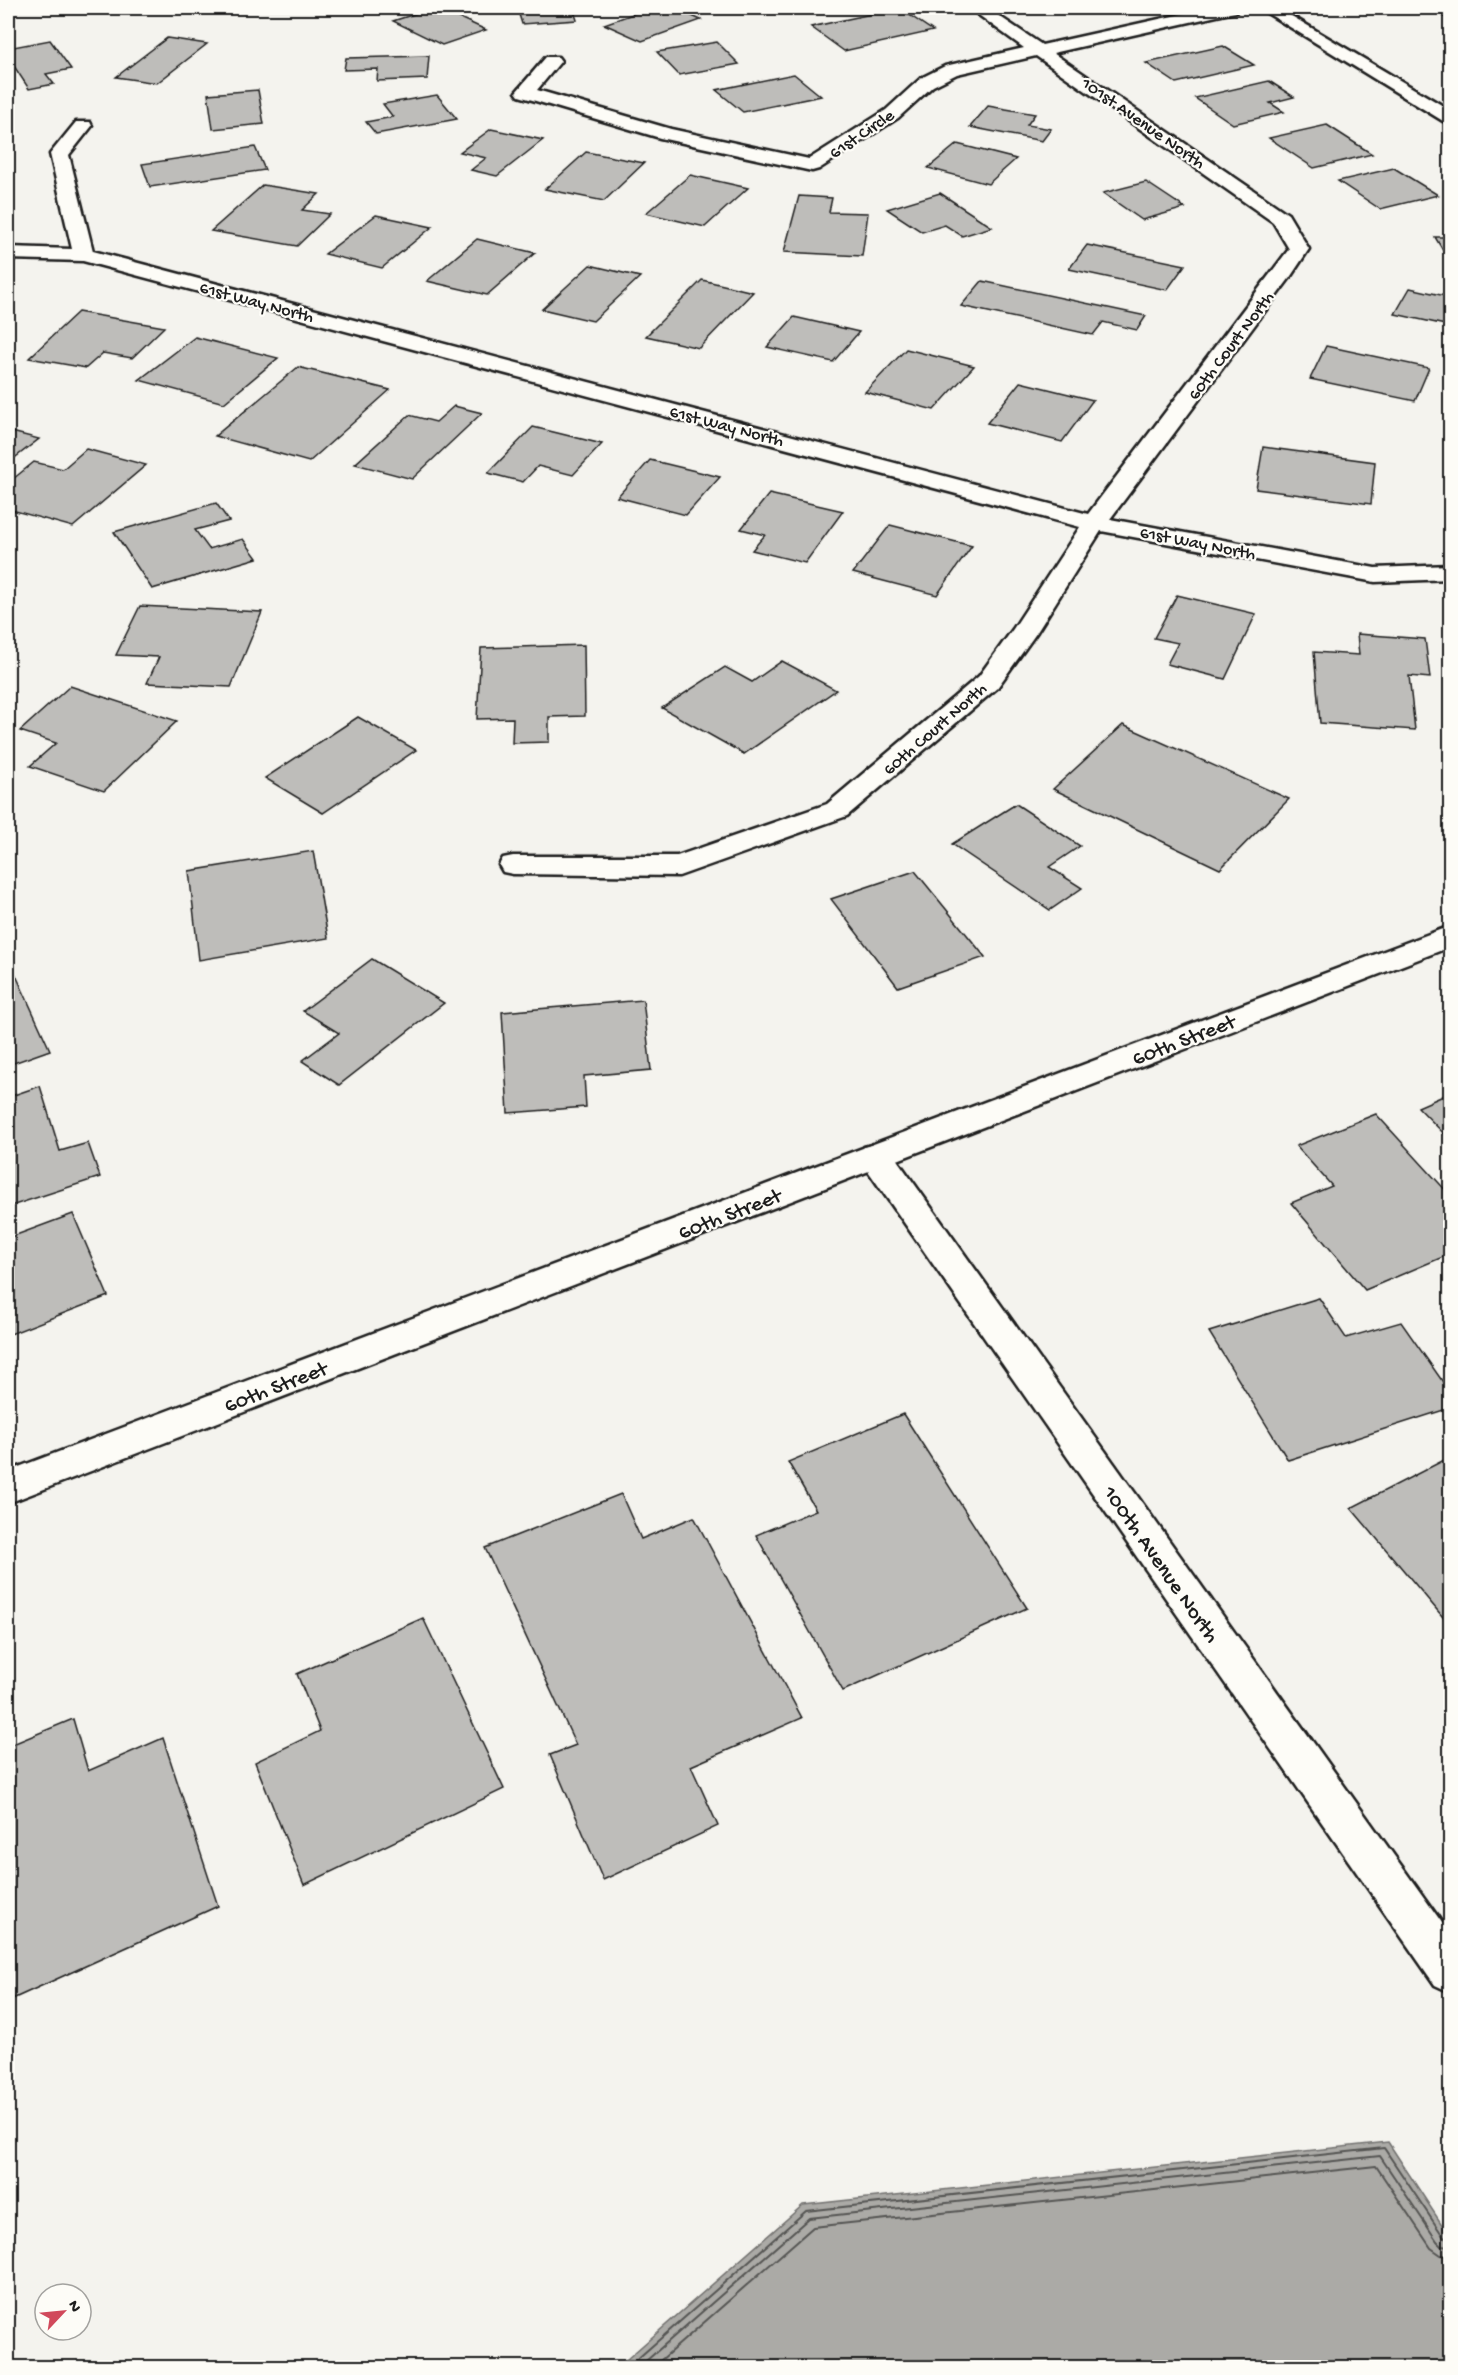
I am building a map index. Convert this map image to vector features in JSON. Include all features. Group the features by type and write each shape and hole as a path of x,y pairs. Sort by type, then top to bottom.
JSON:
{"street":[{"name":"101st Avenue North","path":"977,8 1281,218 1299,249"},
{"name":"61st Circle","path":"552,61 525,92 667,134 812,165 892,114 927,82 951,70 1230,8"},
{"path":"1267,8 1450,117"},
{"path":"83,126 59,154 84,255"},
{"name":"60th Court North","path":"513,865 679,866 837,810 988,682 1024,632 1094,523 1282,275 1299,249"},
{"name":"61st Way North","path":"8,253 84,255 1094,523 1375,575 1450,572"},
{"name":"60th Street","path":"8,1487 1450,936"},
{"name":"100th Avenue North","path":"876,1156 1450,1970"}],"water":[{"path":"1388,2142 1450,2237 1450,2367 618,2367 803,2205"}],"building":[{"path":"62,8 109,8 61,11"},
{"path":"438,8 486,30 442,45 393,21"},
{"path":"517,8 573,8 577,20 522,24"},
{"path":"650,8 674,8 701,20 642,41 604,24"},
{"path":"899,8 933,31 844,51 811,27"},
{"path":"1447,8 1450,8 1450,20 1433,11"},
{"path":"167,38 207,44 157,83 116,77"},
{"path":"50,40 71,69 46,74 54,84 29,89 8,57 8,48"},
{"path":"717,42 739,64 679,75 657,52"},
{"path":"1223,46 1254,65 1176,83 1146,63"},
{"path":"429,56 427,79 377,81 378,69 344,70 346,58"},
{"path":"794,74 821,96 743,112 716,90"},
{"path":"1269,81 1294,97 1270,103 1284,112 1233,124 1195,98"},
{"path":"258,90 264,124 213,129 208,94"},
{"path":"437,95 457,119 376,134 366,122 393,117 383,104"},
{"path":"988,106 1035,114 1027,125 1051,129 1042,141 970,127"},
{"path":"1327,125 1372,154 1314,168 1269,138"},
{"path":"491,129 543,140 497,176 471,170 486,158 460,152"},
{"path":"957,144 1016,159 988,184 928,168"},
{"path":"255,147 265,170 150,187 142,164"},
{"path":"586,152 644,163 604,201 545,189"},
{"path":"1394,168 1438,195 1380,209 1338,181"},
{"path":"690,175 748,188 705,227 646,213"},
{"path":"1146,182 1185,208 1142,220 1103,193"},
{"path":"263,185 319,194 302,210 330,214 297,246 211,231"},
{"path":"940,193 992,227 962,236 945,225 922,232 887,209"},
{"path":"799,196 832,198 829,212 868,213 862,256 784,252"},
{"path":"376,215 432,227 382,268 325,254"},
{"path":"1435,237 1450,237 1450,259 1448,259"},
{"path":"477,239 535,253 487,295 427,281"},
{"path":"1087,245 1185,265 1167,290 1069,269"},
{"path":"590,265 640,277 593,321 542,309"},
{"path":"702,280 753,292 699,348 646,336"},
{"path":"982,281 1146,316 1137,330 1103,322 1093,335 961,306"},
{"path":"1410,288 1450,297 1450,326 1395,314"},
{"path":"78,312 164,327 132,358 103,353 86,368 29,358"},
{"path":"794,317 859,332 833,362 767,347"},
{"path":"195,337 278,358 224,403 139,380"},
{"path":"1326,346 1429,368 1415,401 1310,379"},
{"path":"906,349 974,366 934,410 865,392"},
{"path":"298,367 390,390 309,462 215,436"},
{"path":"1020,382 1093,400 1062,442 987,423"},
{"path":"454,406 482,413 412,479 355,464 409,415 436,422"},
{"path":"533,427 602,444 573,475 538,466 523,482 488,473"},
{"path":"8,431 39,439 8,463"},
{"path":"1263,447 1375,462 1371,504 1256,489"},
{"path":"86,449 146,465 73,527 8,509 8,483 34,462 63,469"},
{"path":"650,460 720,477 686,515 617,497"},
{"path":"769,494 843,511 805,563 752,550 765,535 741,529"},
{"path":"216,503 229,521 195,530 209,549 243,539 257,558 152,589 114,532"},
{"path":"890,525 972,546 937,595 853,573"},
{"path":"1177,595 1256,614 1225,679 1167,664 1178,643 1154,638"},
{"path":"140,606 262,612 231,687 147,683 159,657 116,655"},
{"path":"1357,634 1425,639 1430,678 1409,676 1415,730 1320,723 1314,652 1359,655"},
{"path":"584,645 585,716 549,717 549,742 512,743 513,718 477,719 481,648"},
{"path":"782,661 836,690 744,754 662,708 725,667 752,682"},
{"path":"70,686 177,721 104,791 30,766 56,743 20,731"},
{"path":"358,717 416,750 323,813 265,778"},
{"path":"1123,725 1289,799 1220,869 1053,789"},
{"path":"1016,804 1080,846 1049,867 1082,888 1050,910 952,844"},
{"path":"313,851 328,938 199,960 189,871"},
{"path":"915,871 985,957 898,987 831,899"},
{"path":"372,959 444,1003 339,1085 302,1061 339,1033 303,1011"},
{"path":"8,961 50,1050 8,1065"},
{"path":"643,1000 651,1070 584,1076 586,1107 508,1113 502,1012"},
{"path":"40,1086 60,1151 88,1143 100,1177 8,1207 8,1097"},
{"path":"1450,1093 1450,1140 1418,1107"},
{"path":"1376,1114 1450,1195 1450,1254 1365,1290 1291,1203 1332,1186 1296,1146"},
{"path":"73,1214 108,1296 8,1335 8,1238"},
{"path":"1319,1298 1346,1338 1401,1322 1450,1392 1450,1408 1288,1460 1209,1332"},
{"path":"903,1414 1027,1608 843,1691 756,1535 816,1510 788,1462"},
{"path":"1450,1457 1450,1622 1448,1623 1351,1508"},
{"path":"621,1494 641,1539 694,1517 802,1718 691,1766 718,1826 603,1880 550,1755 576,1745 485,1548"},
{"path":"423,1618 504,1789 304,1885 255,1762 320,1731 297,1674"},
{"path":"73,1719 88,1771 163,1738 218,1906 8,2001 8,1746"}]}
